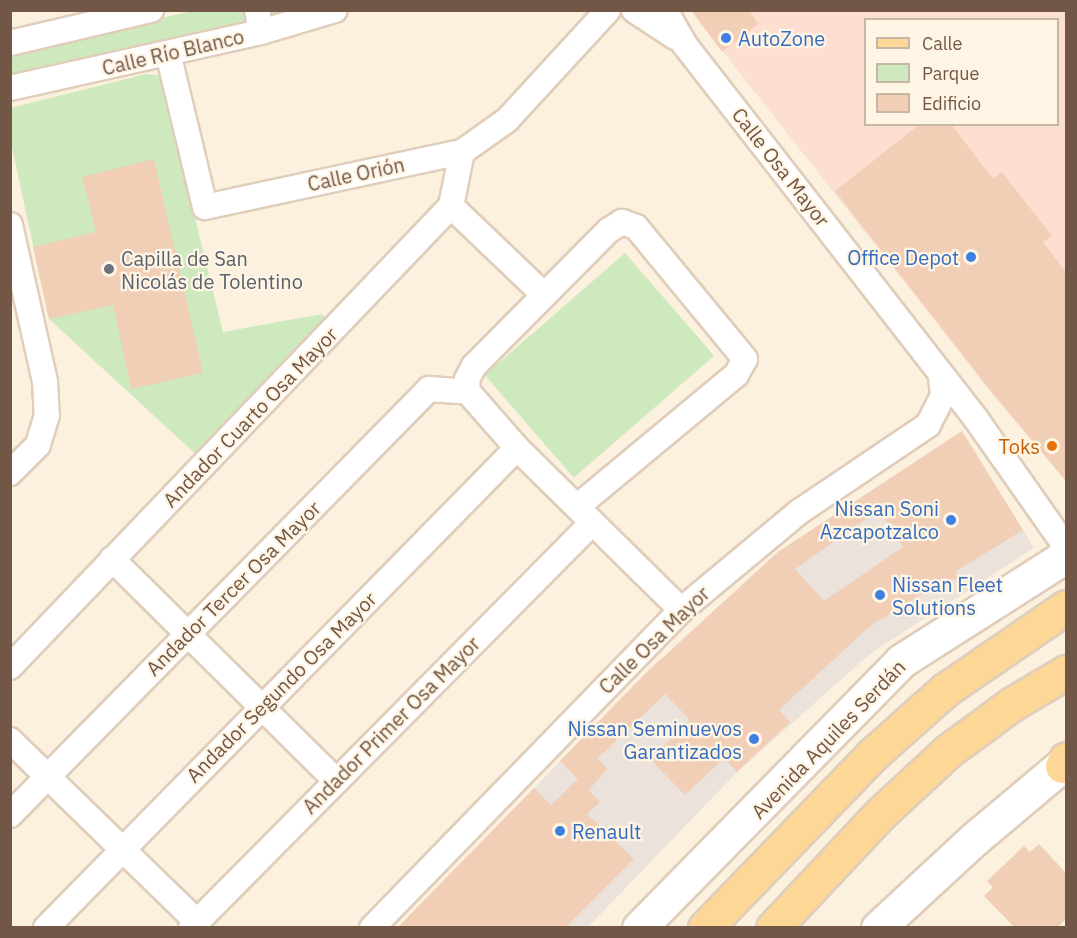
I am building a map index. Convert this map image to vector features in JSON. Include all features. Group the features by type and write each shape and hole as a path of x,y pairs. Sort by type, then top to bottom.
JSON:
{"main road":[{"path":"705,927 872,755 920,712 945,690 1066,606"},
{"path":"773,927 880,814 948,752 1012,704 1066,672"}],"street":[{"path":"10,43 122,13 151,10"},
{"name":"Calle Río Blanco","path":"10,88 168,53 259,21 335,10"},
{"name":"Calle Orión","path":"168,53 205,207 462,152 507,120 608,10"},
{"name":"Calle Osa Mayor","path":"634,10 685,45"},
{"name":"Calle Osa Mayor","path":"665,10 685,45 976,419 1066,547"},
{"path":"462,152 451,206 544,295 474,366 467,379 468,392 516,448 681,610"},
{"name":"Andador Cuarto Osa Mayor","path":"10,667 112,559 259,411 451,206"},
{"name":"Andador Primer Osa Mayor","path":"194,925 335,780 585,515 736,375 745,360 636,227 622,222 609,230 544,295"},
{"path":"10,225 45,382 46,415 38,445 10,473"},
{"name":"Calle Osa Mayor","path":"372,927 681,610 799,512 914,438 938,410 943,396 941,376"},
{"name":"Andador Tercer Osa Mayor","path":"10,815 429,389 468,392"},
{"name":"Andador Segundo Osa Mayor","path":"46,927 516,448"},
{"name":"Avenida Aquiles Serdán","path":"639,927 901,662 1066,556"},
{"path":"112,559 186,636 335,780"},
{"path":"10,740 49,775 194,925"},
{"path":"878,927 973,840 1065,762"}],"shaded area":[{"path":"691,11 1066,11 1066,481 993,395"},
{"path":"962,431 1034,548 871,653 737,772 588,927 398,928 646,673 778,552"}],"green space":[{"path":"193,11 304,11 11,79 10,51"},
{"path":"146,74 158,75 162,84 223,332 322,314 333,326 202,460 49,319 11,143 10,109"},
{"path":"625,253 714,356 574,478 485,375"}],"building":[{"name":"AutoZone","path":"691,10 749,10 758,24 722,52"},
{"name":"Office Depot","path":"917,126 953,126 993,179 1002,172 1052,236 1043,242 1066,272 1066,481 990,390 835,191"},
{"name":"Capilla de San Nicolás de Tolentino","path":"154,159 203,373 131,389 113,305 49,319 33,247 96,232 82,177"},
{"path":"962,431 1023,530 955,572 958,577 933,592 930,589 870,626 779,710 790,722 737,772 724,758 685,795 650,759 690,720 665,694 598,758 607,769 589,790 560,761 646,673 778,552","holes":["879,510 903,547 824,601 795,569"]},
{"name":"Renault","path":"578,779 600,802 587,814 634,859 566,927 398,927 534,788 551,805"},
{"path":"1039,844 1066,873 1066,919 1058,927 1014,927 984,896 993,887 987,881 1024,846 1030,852"}],"place":[{"name":"AutoZone","path":"726,38"},
{"name":"Office Depot","path":"971,257"},
{"name":"Capilla de San Nicolás de Tolentino","path":"109,269"},
{"name":"Toks","path":"1052,446"},
{"name":"Nissan Soni Azcapotzalco","path":"951,520"},
{"name":"Nissan Fleet Solutions","path":"880,595"},
{"name":"Nissan Seminuevos Garantizados","path":"754,739"},
{"name":"Renault","path":"560,831"}]}
